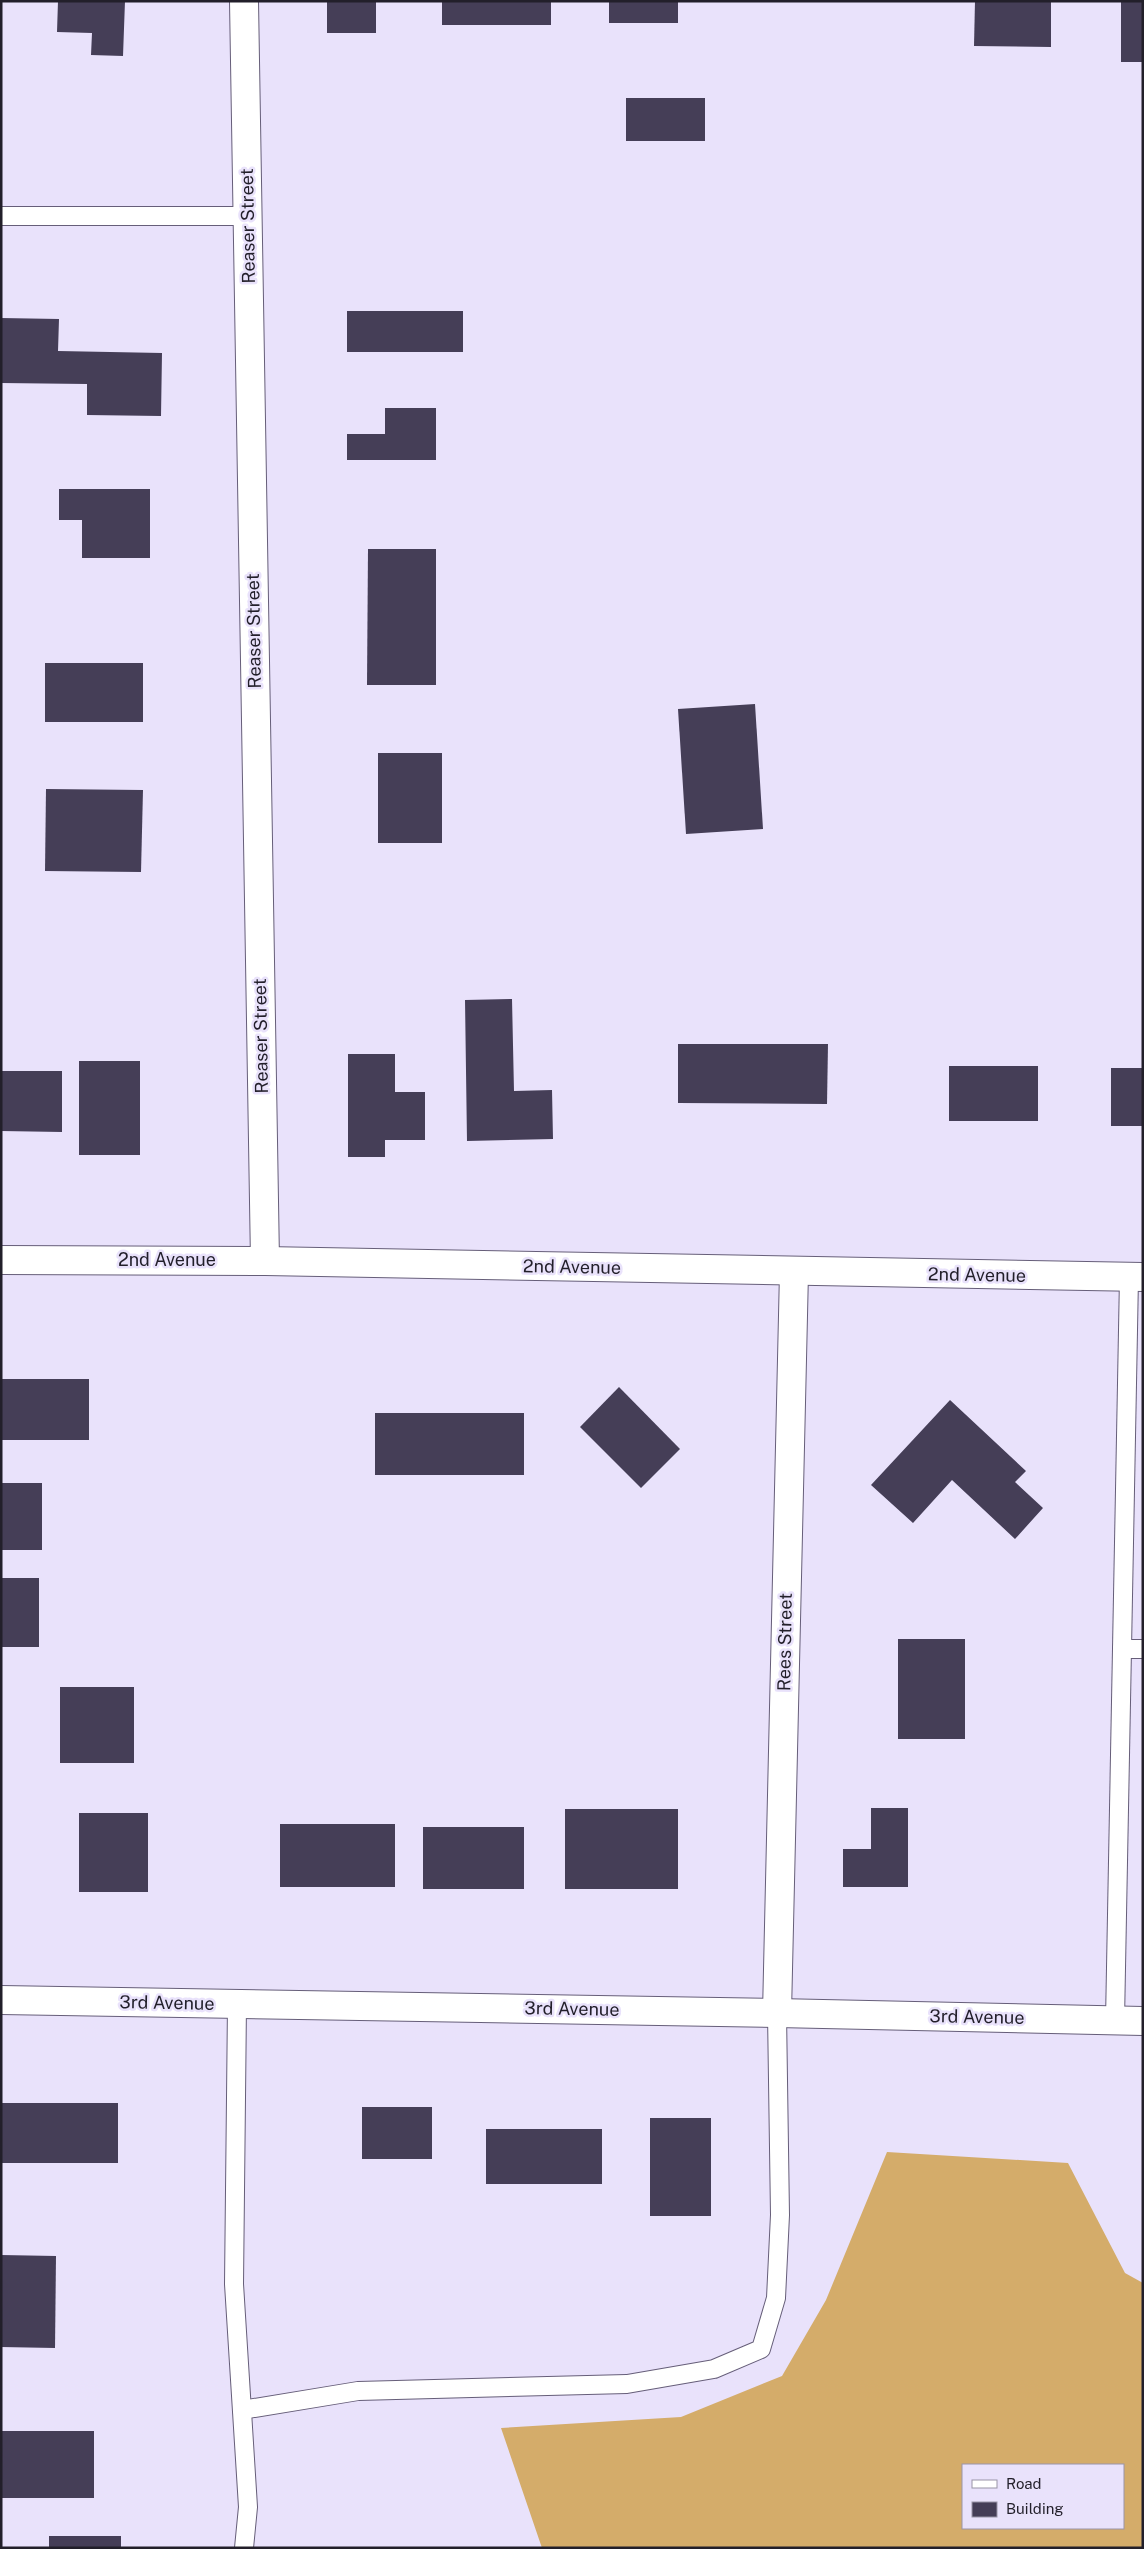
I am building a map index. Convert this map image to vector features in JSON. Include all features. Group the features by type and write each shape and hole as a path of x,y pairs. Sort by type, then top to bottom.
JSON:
{"street":[{"name":"Reaser Street","path":"244,1 264,1261"},
{"name":"2nd Avenue","path":"1,1260 264,1261 1136,1277"},
{"name":"Rees Street","path":"777,2013 794,1272"},
{"name":"3rd Avenue","path":"1,2000 1143,2021"}],"lane":[{"path":"1,216 248,216"},
{"path":"1115,2021 1122,1650 1136,1277"},
{"path":"1122,1650 1143,1649"},
{"path":"237,2004 234,2284 248,2507 244,2548"},
{"path":"242,2410 358,2391 627,2384 714,2369 761,2350 776,2298 780,2215 777,2013"}],"shaded area":[{"path":"887,2152 1068,2163 1125,2273 1143,2283 1143,2548 542,2548 501,2428 681,2417 782,2376 826,2300"}],"building":[{"path":"58,1 125,1 123,56 91,55 92,33 57,32"},
{"path":"327,1 376,1 376,33 327,33"},
{"path":"442,1 551,1 551,25 442,25"},
{"path":"609,1 678,1 678,23 609,23"},
{"path":"975,1 1051,1 1051,47 974,46"},
{"path":"1121,1 1143,1 1143,62 1121,62"},
{"path":"626,98 705,98 705,141 626,141"},
{"path":"347,311 463,311 463,352 347,352"},
{"path":"1,318 59,319 58,351 162,353 161,416 87,415 87,384 1,383"},
{"path":"385,408 436,408 436,460 347,460 347,434 385,434"},
{"path":"59,489 150,489 150,558 82,558 82,520 59,520"},
{"path":"368,549 436,549 436,685 367,685"},
{"path":"45,663 143,663 143,722 45,722"},
{"path":"755,704 763,829 686,834 678,709"},
{"path":"378,753 442,753 442,843 378,843"},
{"path":"46,789 143,790 141,872 45,871"},
{"path":"512,999 514,1091 552,1090 553,1139 467,1141 465,1000"},
{"path":"678,1044 828,1044 827,1104 678,1103"},
{"path":"348,1054 395,1054 395,1092 425,1092 425,1140 385,1140 385,1157 348,1157"},
{"path":"79,1061 140,1061 140,1155 79,1155"},
{"path":"949,1066 1038,1066 1038,1121 949,1121"},
{"path":"1111,1068 1143,1068 1143,1126 1111,1126"},
{"path":"1,1071 62,1071 62,1132 1,1131"},
{"path":"1,1379 89,1379 89,1440 1,1440"},
{"path":"619,1387 680,1449 641,1488 580,1427"},
{"path":"950,1400 1026,1471 1015,1482 1043,1508 1015,1539 952,1480 913,1523 871,1485"},
{"path":"375,1413 524,1413 524,1475 375,1475"},
{"path":"1,1483 42,1483 42,1550 1,1550"},
{"path":"1,1578 39,1578 39,1647 1,1647"},
{"path":"898,1639 965,1639 965,1739 898,1739"},
{"path":"60,1687 134,1687 134,1763 60,1763"},
{"path":"871,1808 908,1808 908,1887 843,1887 843,1849 871,1849"},
{"path":"565,1809 678,1809 678,1889 565,1889"},
{"path":"79,1813 148,1813 148,1892 79,1892"},
{"path":"280,1824 395,1824 395,1887 280,1887"},
{"path":"423,1827 524,1827 524,1889 423,1889"},
{"path":"2,2103 118,2103 118,2163 2,2163"},
{"path":"362,2107 432,2107 432,2159 362,2159"},
{"path":"650,2118 711,2118 711,2216 650,2216"},
{"path":"486,2129 602,2129 602,2184 486,2184"},
{"path":"1,2255 56,2256 55,2348 1,2347"},
{"path":"1,2431 94,2431 94,2498 1,2498"},
{"path":"49,2536 121,2536 121,2548 49,2548"}]}
